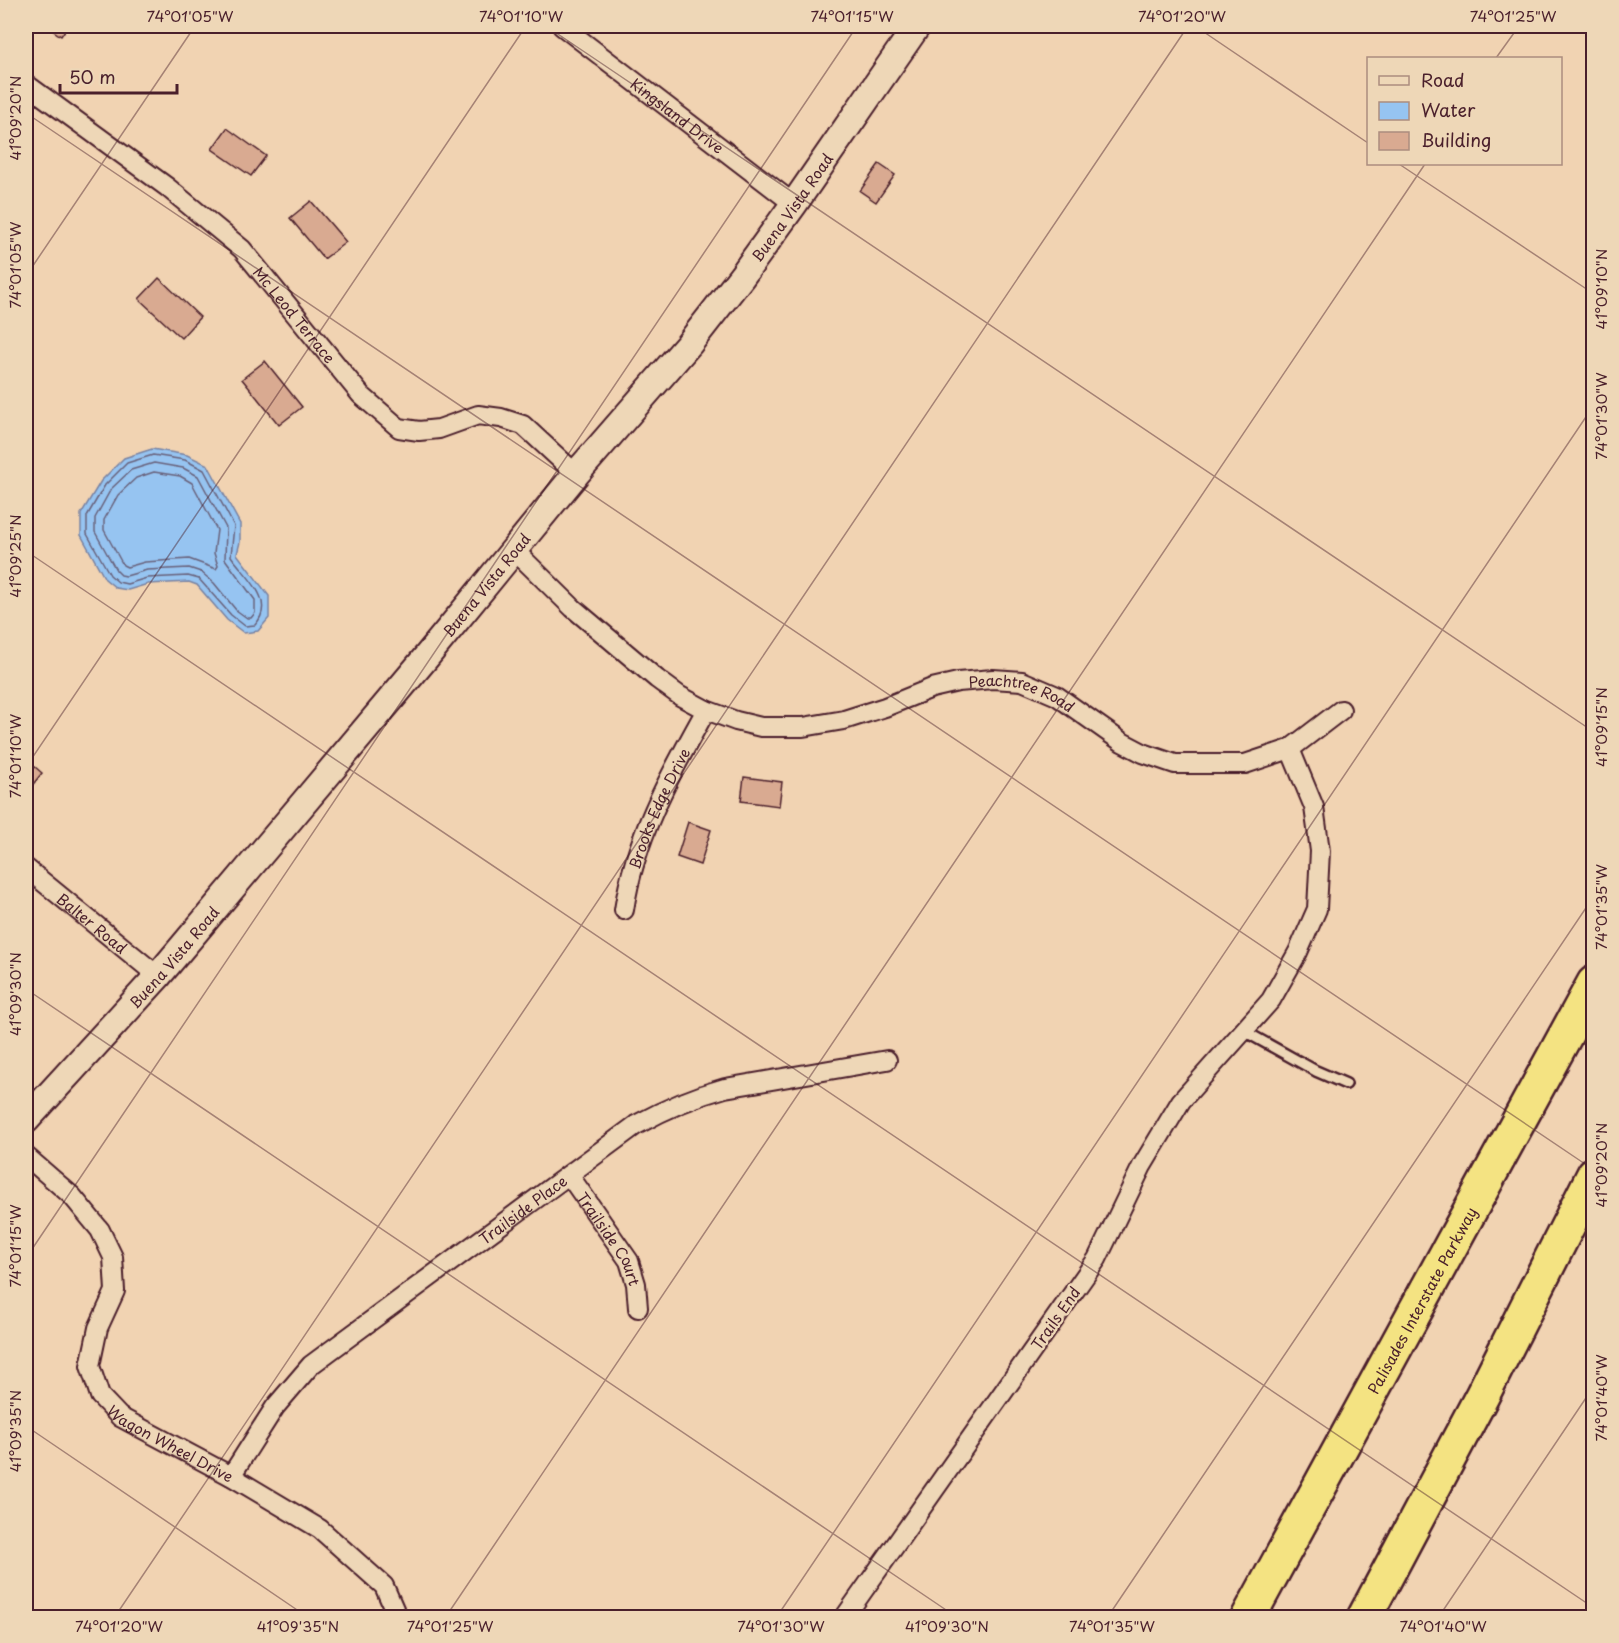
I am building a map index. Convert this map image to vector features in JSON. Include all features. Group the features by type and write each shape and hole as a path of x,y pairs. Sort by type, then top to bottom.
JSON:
{"highway":[{"name":"Palisades Interstate Parkway","path":"1248,1617 1593,983"},
{"path":"1364,1617 1477,1406 1593,1174"}],"street":[{"name":"Kingsland Drive","path":"562,26 794,204"},
{"name":"Buena Vista Road","path":"26,1120 158,976 423,661 576,474 689,344 794,204 917,26"},
{"name":"Mc Leod Terrace","path":"26,84 166,188 242,249 361,395 399,428 419,431 439,429 478,416 501,418 523,425 576,474"},
{"name":"Peachtree Road","path":"514,550 573,608 680,696 736,722 761,727 803,727 844,720 932,688 958,682 1022,681 1058,696 1122,742 1143,753 1175,764 1245,764 1290,749 1341,710"},
{"name":"Brooks Edge Drive","path":"624,910 628,878 651,814 670,774 706,710"},
{"name":"Trails End","path":"844,1617 1097,1259 1142,1166 1181,1101 1271,1000 1298,952 1317,909 1320,851 1314,807 1290,749"},
{"name":"Balter Road","path":"26,868 158,976"},
{"name":"Trailside Place","path":"231,1476 275,1407 311,1365 636,1125 669,1107 700,1095 887,1060"},
{"name":"Wagon Wheel Drive","path":"26,1156 72,1196 100,1230 113,1257 115,1291 98,1328 90,1366 100,1396 120,1417 231,1476 320,1529 384,1586 398,1617"},
{"name":"Trailside Court","path":"569,1175 629,1261 636,1284 638,1308"}],"lane":[{"path":"1244,1031 1316,1071 1346,1084"}],"water":[{"path":"152,449 187,455 208,465 240,524 237,554 269,596 269,618 258,631 244,633 227,620 197,585 189,582 148,584 128,590 116,588 105,579 81,535 81,514 101,481 124,458"}],"building":[{"path":"46,26 68,26 61,36"},
{"path":"227,128 266,156 251,176 212,149"},
{"path":"879,164 895,175 876,202 860,191"},
{"path":"311,201 346,242 324,259 290,218"},
{"path":"159,278 200,317 181,338 139,299"},
{"path":"265,361 302,407 279,425 242,379"},
{"path":"26,759 42,773 26,793"},
{"path":"744,777 782,782 779,806 741,801"},
{"path":"688,822 711,830 700,865 677,857"}]}
